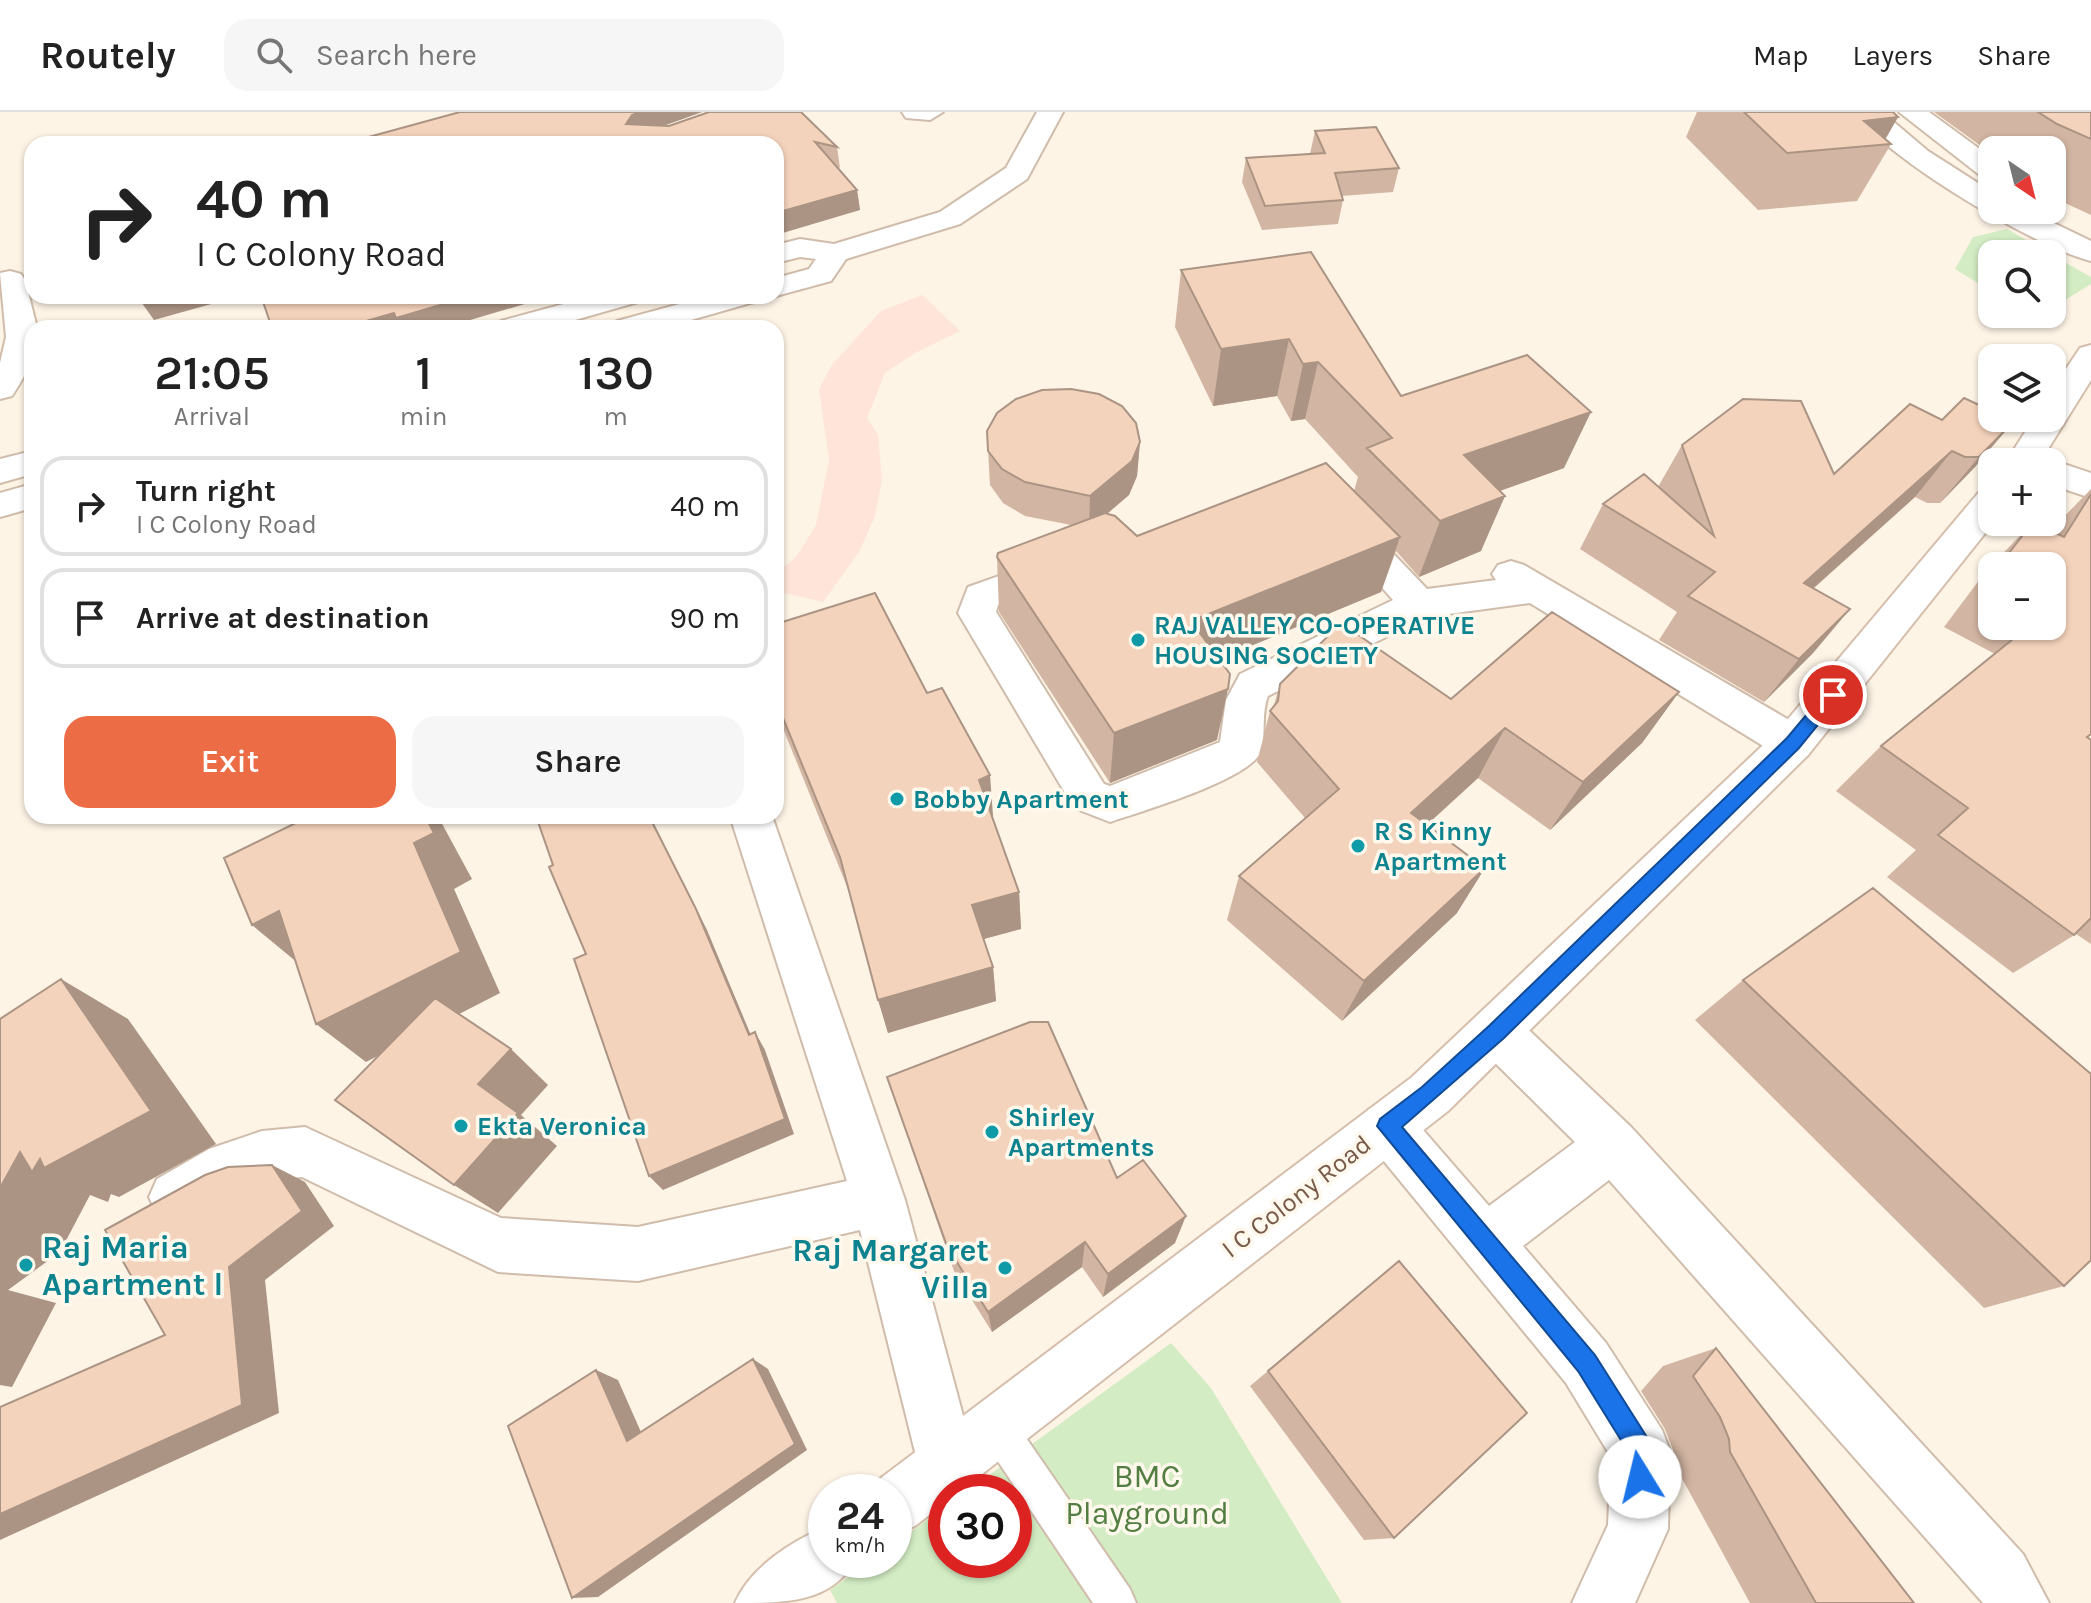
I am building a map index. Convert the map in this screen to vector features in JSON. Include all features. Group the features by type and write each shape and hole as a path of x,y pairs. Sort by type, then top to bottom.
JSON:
{"street":[{"path":"915,112 930,112"},
{"path":"784,252 800,248 835,253 950,218 1017,173 1050,112"},
{"path":"1867,112 1936,168 1978,195"},
{"path":"1912,112 1978,157"},
{"path":"1936,168 1978,165"},
{"path":"2033,224 2091,252"},
{"path":"784,285 820,275 835,253"},
{"path":"0,389 15,370 24,328 14,279"},
{"path":"541,320 598,304"},
{"path":"657,320 714,304"},
{"path":"2066,395 2091,355"},
{"path":"0,471 24,464"},
{"path":"2066,477 2091,486"},
{"path":"0,505 24,498"},
{"path":"1326,505 1419,604"},
{"name":"I C Colony Road","path":"912,1491 1430,1094 1793,743 1978,517"},
{"path":"1088,556 981,597 977,613 1089,796 1110,804 1220,763 1240,751 1246,700 1254,685 1419,604 1522,580 1793,743"},
{"path":"754,824 879,1200 947,1464"},
{"path":"1497,1032 1613,1145 2001,1576 2018,1603"},
{"path":"1387,1126 1586,1363 1641,1451 1638,1529 1603,1603"},
{"path":"1485,1242 1613,1145"},
{"path":"136,1220 227,1167 262,1156 305,1152 498,1245 638,1254 879,1200"},
{"path":"766,1603 808,1571"}],"lane":[{"path":"996,1426 1116,1603"}],"shaded area":[{"path":"922,295 960,331 917,352 885,373 867,418 878,435 882,480 875,516 859,552 823,602 784,593 784,567 797,556 816,525 829,460 819,389 832,365 881,311"}],"green space":[{"path":"2007,229 2026,240 1978,240 1978,283 1955,269 1973,237"},
{"path":"2066,263 2091,277 2091,284 2066,299"},
{"name":"BMC Playground","path":"1171,1343 1211,1388 1342,1603 837,1603 830,1590 847,1578 912,1578 912,1531 928,1519 928,1578 1032,1578 1032,1474 991,1474"}],"building":[{"path":"460,112 640,112 632,115 626,124 669,126 709,112 801,112 837,147 815,142 857,190 784,211 784,136 372,136"},
{"path":"1744,112 1893,112 1898,117 1864,121 1891,144 1787,153"},
{"path":"2038,112 2091,112 2091,139 2057,124"},
{"path":"1376,127 1399,168 1335,173 1343,200 1265,206 1246,158 1325,153 1315,131"},
{"path":"1311,252 1401,396 1527,355 1591,412 1464,455 1505,496 1440,521 1367,448 1392,438 1318,362 1303,364 1289,339 1221,349 1181,270"},
{"path":"264,304 444,304 396,318 394,313 370,320 269,320"},
{"path":"1071,389 1099,394 1122,406 1136,423 1140,442 1132,461 1090,496 1025,482 1002,469 988,451 987,431 997,413 1016,399 1042,390"},
{"path":"1964,398 1978,404 1978,432 2003,432 1988,448 1978,448 1978,457 1965,457 1952,451 1804,583 1850,609 1799,659 1688,596 1715,572 1603,504 1644,474 1714,536 1682,445 1743,399 1801,401 1834,474 1910,404 1942,420"},
{"path":"1326,463 1400,537 1191,621 1230,674 1228,689 1114,733 997,557 998,553 1105,513 1115,516 1137,536"},
{"path":"2091,494 2091,734 2087,737 2091,740 2091,918 2074,935 1938,835 1968,808 1881,746 2012,640 2066,640 2066,552 2010,552 2022,536 2064,537"},
{"path":"875,593 927,693 942,688 990,775 979,780 1019,892 972,905 993,967 878,1000 840,857 784,720 784,621"},
{"path":"1552,612 1679,692 1583,782 1505,728 1411,813 1485,868 1364,981 1239,876 1339,789 1270,711 1278,701 1280,684 1341,623 1451,699"},
{"path":"294,824 429,824 434,833 414,843 461,952 316,1024 279,911 252,925 224,858"},
{"path":"539,824 653,824 696,909 749,1035 755,1032 785,1119 649,1176 574,959 586,954 549,867 553,865"},
{"path":"1873,888 2091,1074 2091,1260 2064,1286 1743,980"},
{"path":"61,979 151,1111 44,1168 40,1159 32,1172 20,1152 0,1188 0,1019"},
{"path":"435,998 511,1049 478,1084 518,1113 454,1185 335,1100"},
{"path":"1030,1022 1048,1022 1117,1178 1143,1160 1186,1216 1108,1274 1085,1242 988,1312 947,1246 887,1077"},
{"path":"272,1165 302,1211 229,1267 242,1405 0,1514 0,1407 165,1335 105,1230 205,1175 228,1167"},
{"path":"1399,1261 1527,1413 1394,1538 1268,1371"},
{"path":"1716,1348 1914,1603 1816,1603 1730,1452 1729,1439 1720,1417 1693,1376"},
{"path":"753,1359 795,1444 572,1598 508,1426 596,1370 627,1441"}],"place":[{"name":"RAJ VALLEY CO-OPERATIVE HOUSING SOCIETY","path":"1138,640"},
{"name":"Bobby Apartment","path":"897,799"},
{"name":"R S Kinny Apartment","path":"1358,846"},
{"name":"Ekta Veronica","path":"461,1126"},
{"name":"Shirley Apartments","path":"992,1132"},
{"name":"Raj Maria Apartment l","path":"26,1265"},
{"name":"Raj Margaret Villa","path":"1005,1268"}],"route":[{"path":"1640,1477 1641,1451 1586,1363 1387,1126 1430,1094 1497,1032 1793,743 1833,695"}]}
